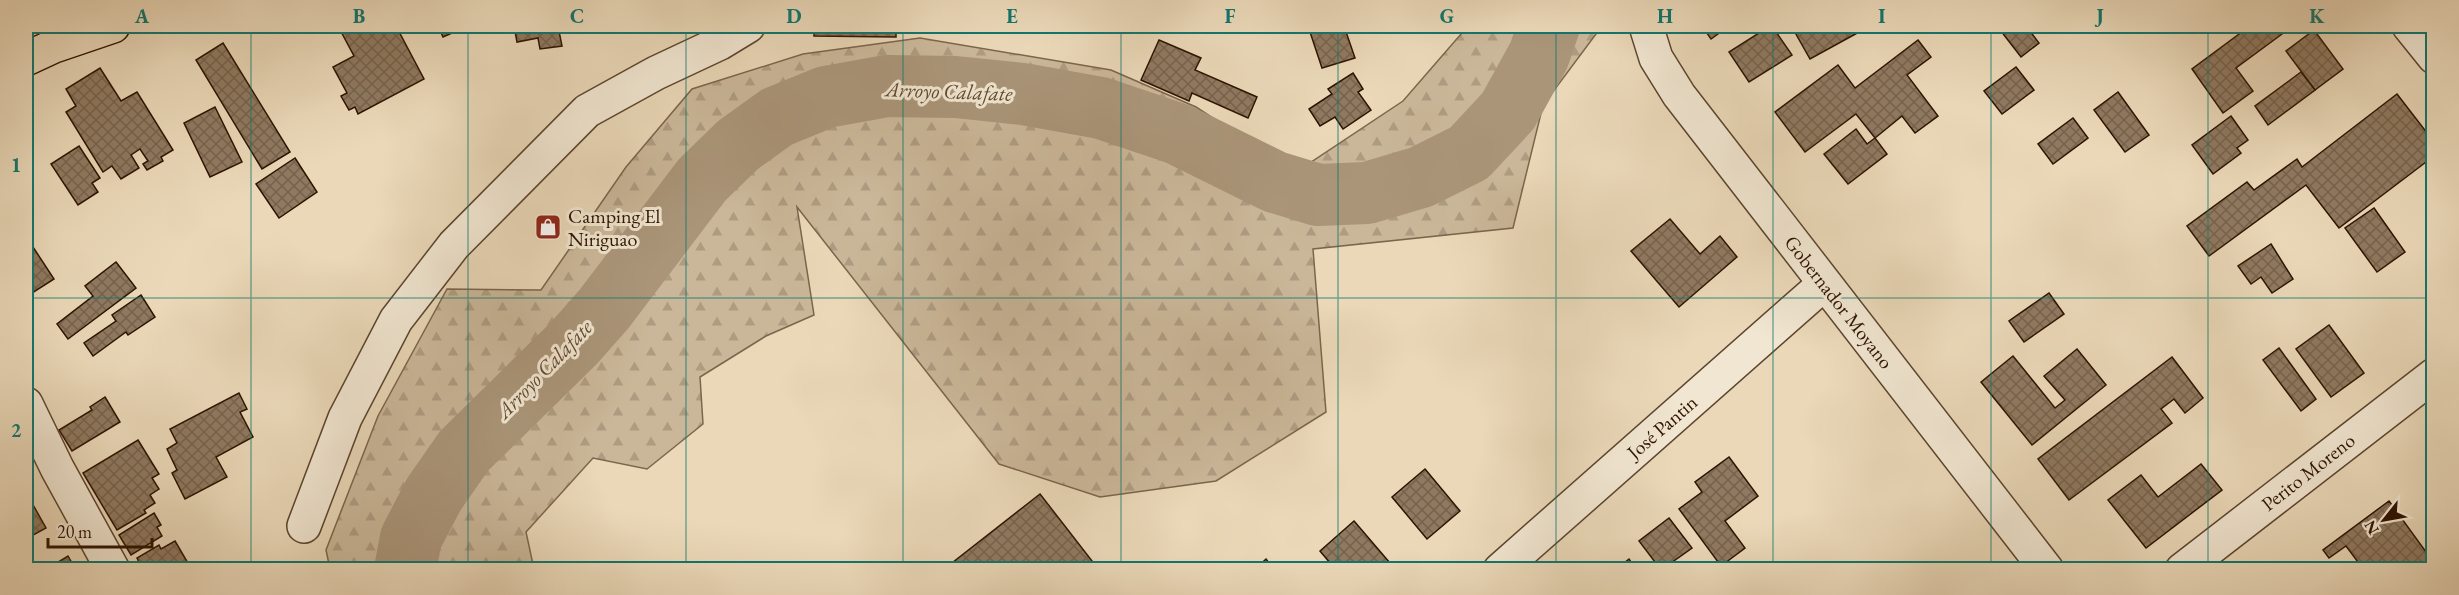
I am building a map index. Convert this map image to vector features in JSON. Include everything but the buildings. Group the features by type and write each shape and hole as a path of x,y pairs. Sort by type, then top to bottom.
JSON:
{"main road":[{"path":"35,53 113,26"}],"street":[{"path":"304,526 345,418 396,320 454,245 587,111 656,73 720,43 748,26"},
{"name":"Gobernador Moyano","path":"1646,26 1656,58 1679,95 2047,570"},
{"path":"2409,26 2433,57"},
{"name":"José Pantin","path":"1500,570 1824,284"},
{"name":"Perito Moreno","path":"2182,570 2433,375"},
{"path":"26,404 57,468 113,570"}],"green space":[{"path":"1468,26 1602,26 1543,105 1513,228 1313,249 1326,412 1216,481 1100,497 999,464 797,207 814,315 766,336 700,377 703,424 647,469 593,458 526,532 534,569 330,569 326,550 378,416 447,289 541,290 626,167 692,89 803,54 920,38 1111,70 1196,107 1296,172 1403,101"}],"waterway":[{"name":"Arroyo Calafate","path":"405,570 411,538 434,494 464,451 574,343 604,309 702,180 738,145 777,117 826,97 887,86 956,87 1023,94 1101,108 1178,134 1275,182 1318,195 1367,193 1421,177 1469,153 1508,111 1539,55 1549,26"}],"place":[{"name":"Camping El Niriguao","path":"548,227"}]}
